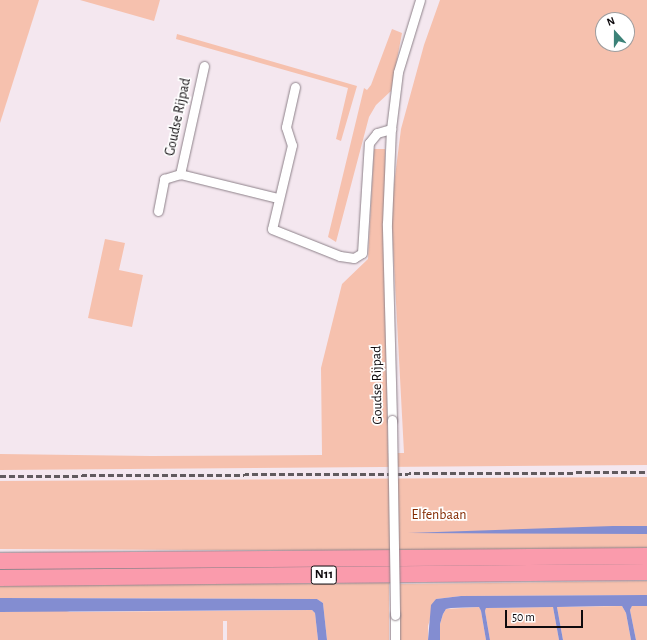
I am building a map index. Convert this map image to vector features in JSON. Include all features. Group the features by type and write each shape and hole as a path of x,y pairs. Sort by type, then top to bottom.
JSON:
{"highway":[{"name":"N11","path":"0,561 647,556"},
{"name":"N11","path":"0,578 647,572"}],"street":[{"name":"Goudse Rijpad","path":"395,640 396,615 387,222 391,129 398,72 420,0"},
{"name":"Goudse Rijpad","path":"180,174 204,66"},
{"path":"295,87 286,127 292,145 278,198 272,229 340,256 354,258 362,253 369,143 377,133 391,129"},
{"name":"Goudse Rijpad","path":"158,210 164,179 180,174 278,198"}],"green space":[{"path":"0,0 39,0 0,123"},
{"path":"80,0 160,0 154,21"},
{"path":"440,0 647,0 647,465 0,470 0,454 151,456 322,455 321,368 342,284 368,259 374,149 385,149 388,453 404,453 391,208 401,129 424,45"},
{"path":"392,29 402,33 391,91 376,105 369,117 336,242 328,237 364,88 367,90 371,85"},
{"path":"177,34 357,86 341,141 336,139 348,88 176,39"},
{"path":"105,239 125,243 119,270 143,275 132,327 88,318"},
{"name":"Elfenbaan","path":"647,477 647,550 392,551 0,549 0,481"},
{"path":"647,581 647,595 461,596 436,599 428,626 428,640 399,640 400,584"},
{"path":"389,583 389,640 327,640 323,603 317,599 0,598 0,585"},
{"path":"622,606 626,613 631,640 563,640 557,607"},
{"path":"632,606 647,606 647,640 636,640 630,610"},
{"path":"479,607 486,640 440,640 440,624 446,609"},
{"path":"553,607 559,640 490,640 485,611 486,608"},
{"path":"63,610 70,612 312,610 315,613 318,640 227,640 227,621 223,621 223,640 0,640 0,612"}],"water":[{"path":"647,526 647,534 408,533"},
{"path":"647,595 647,606 632,606 630,610 636,640 631,640 626,613 622,606 604,606 557,607 563,640 559,640 553,607 486,608 485,611 490,640 486,640 479,607 451,608 446,609 443,614 440,624 440,640 428,640 431,605 436,599 461,596"},
{"path":"0,598 317,599 323,603 327,640 318,640 315,613 312,610 0,612"}],"railway":[{"path":"0,476 647,472"}]}
